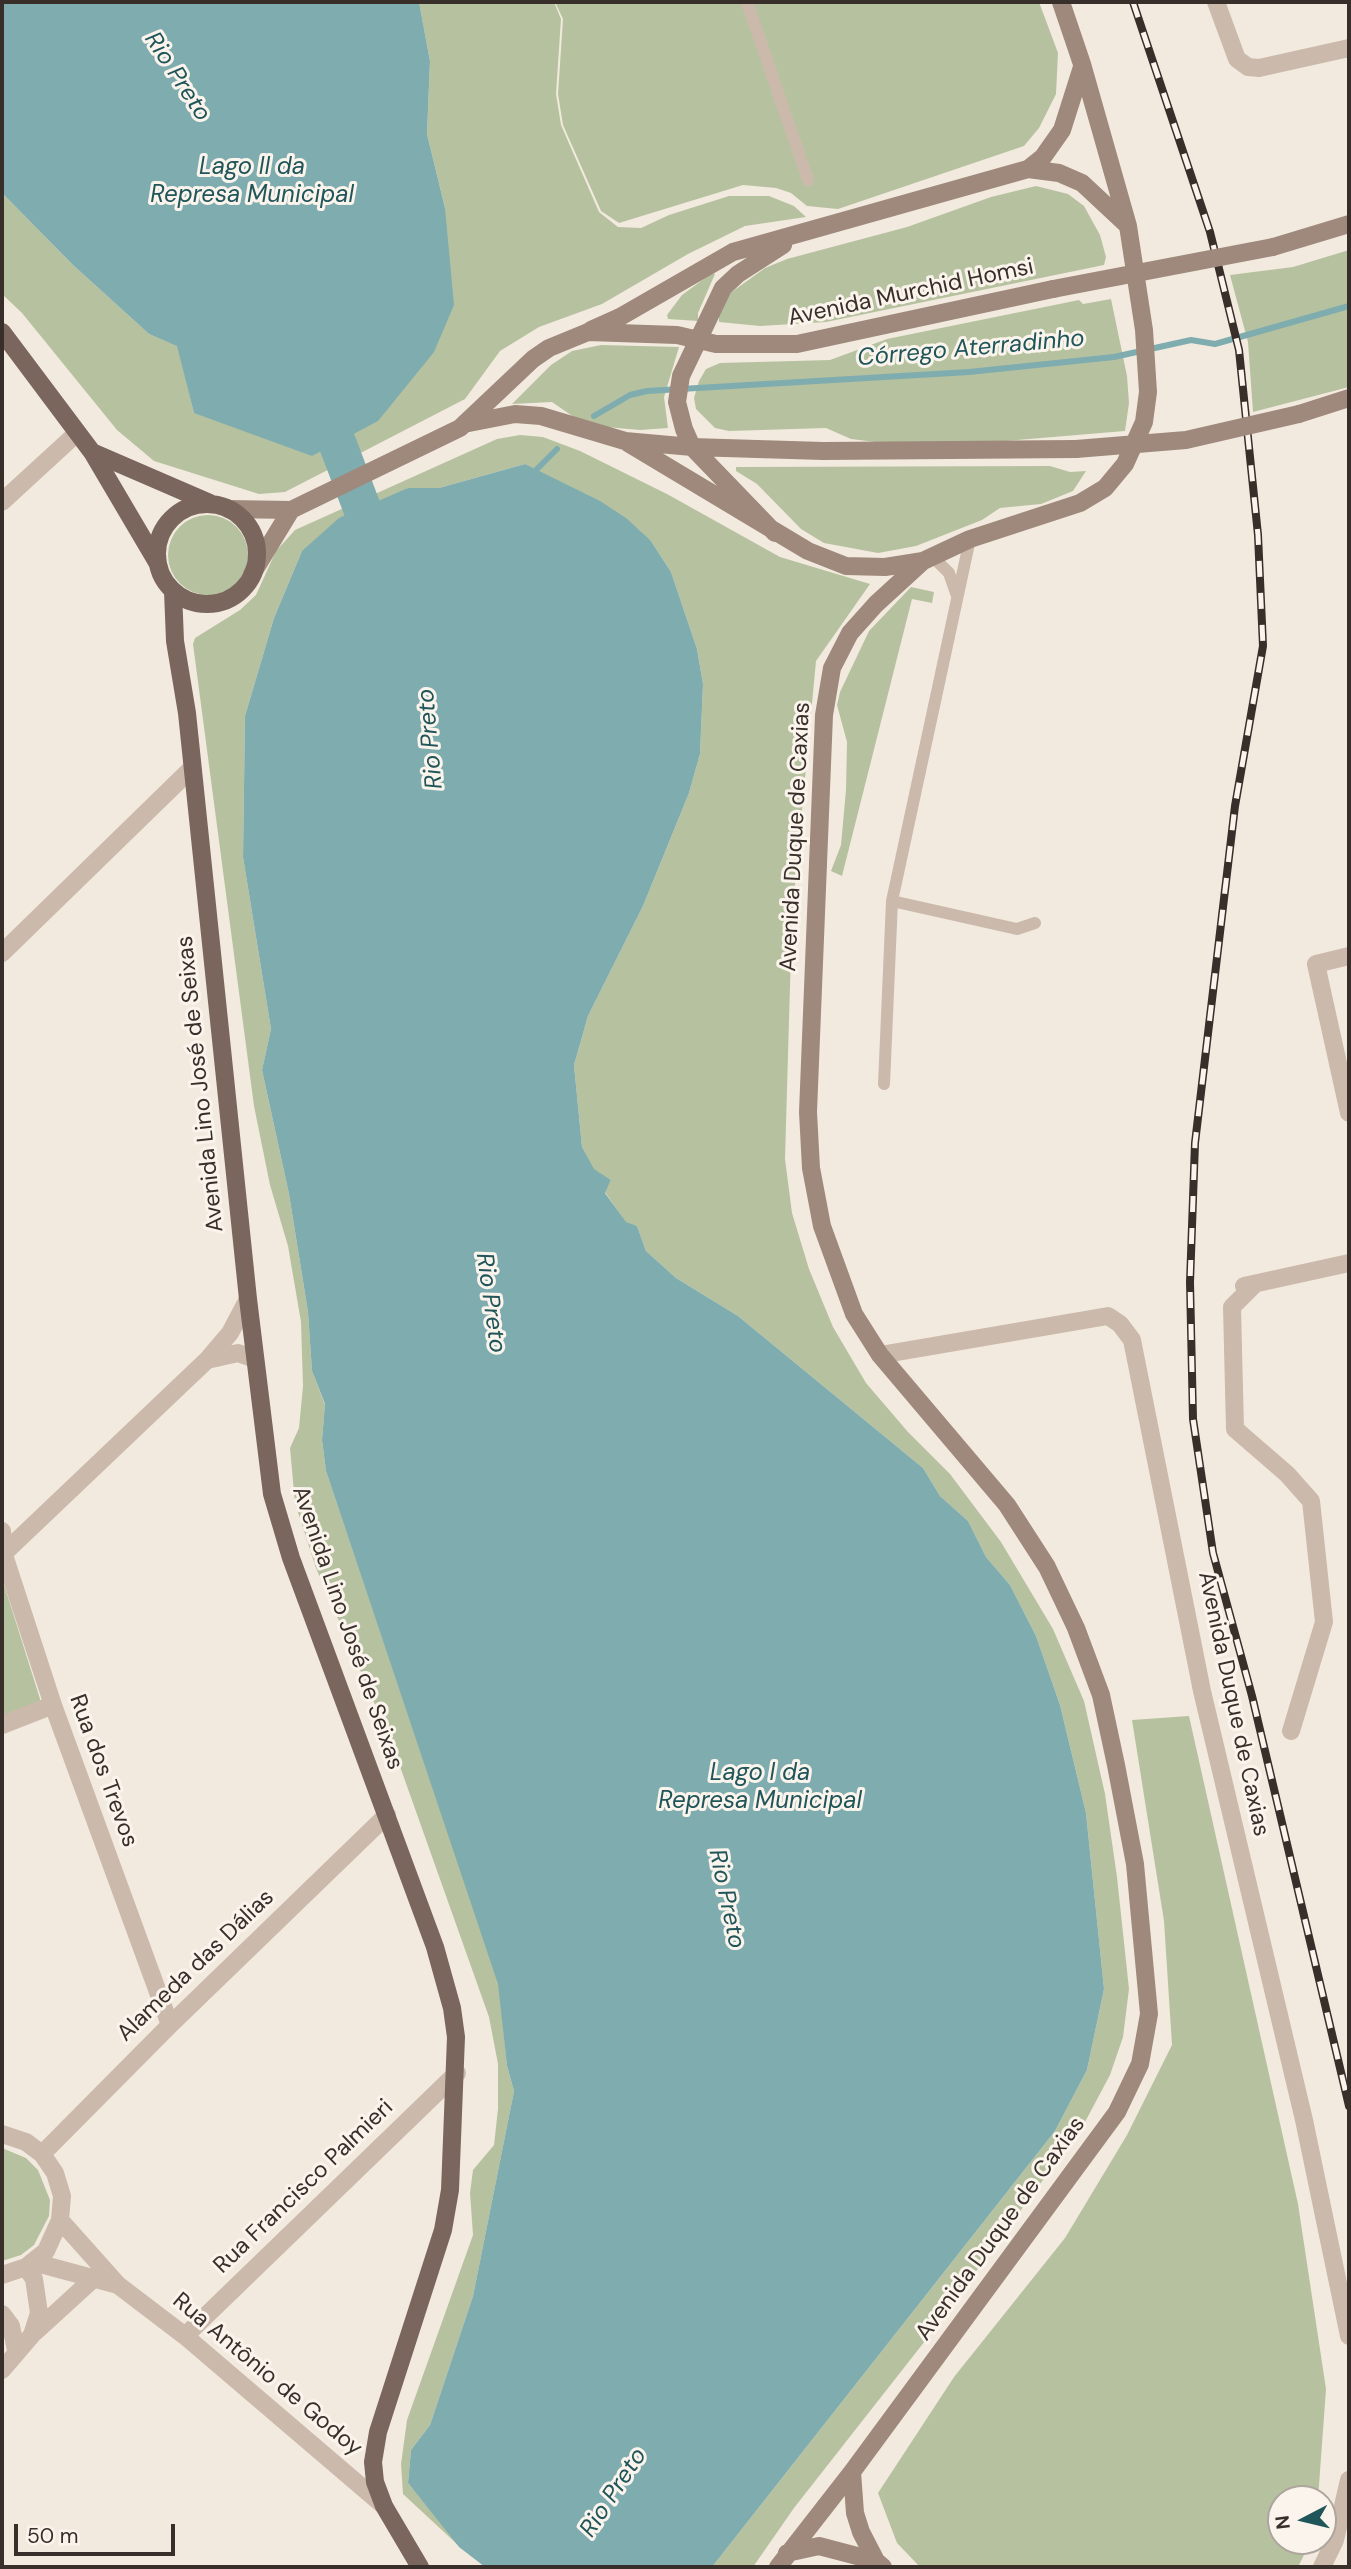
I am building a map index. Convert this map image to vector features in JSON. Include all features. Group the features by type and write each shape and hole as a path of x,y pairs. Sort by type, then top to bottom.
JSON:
{"main road":[{"name":"Avenida Duque de Caxias","path":"783,2560 852,2472 1117,2112 1140,2064 1149,2014 1135,1864 1101,1696 1076,1628 1047,1567 1007,1505 880,1356 854,1314 822,1226 811,1168 808,1112 824,715 832,668 850,633 876,604 928,559 970,539 1080,503 1105,488 1125,464 1144,422 1148,392 1144,330 1128,226 1082,64 1061,2"},
{"path":"1028,169 1042,157 1062,130 1082,64"},
{"path":"588,332 620,317 733,252 1028,169 1059,173 1082,183 1128,226"},
{"name":"Avenida Murchid Homsi","path":"469,423 524,365 549,348 588,332 677,335 716,344 797,345 1053,289 1273,247 1349,224"},
{"path":"775,533 692,446 677,402 681,376 696,339 723,288 738,274 797,235"},
{"path":"2,332 92,452 158,564 163,578 173,591 186,600 201,604 232,598 252,574 296,508"},
{"name":"Avenida Murchid Homsi","path":"220,506 296,508 469,423 515,414 541,416 625,441 692,446 824,451 1076,450 1186,440 1300,414 1349,398"},
{"path":"625,441 775,533 808,551 846,566 885,567 928,559"},
{"path":"92,452 241,517 256,544 252,574"},
{"path":"158,564 161,533 170,520 197,505 220,506"},
{"name":"Avenida Lino José de Seixas","path":"173,591 175,641 187,713 248,1299 272,1494 446,1984 456,2037 457,2073 450,2190 443,2230 375,2445 374,2482 384,2506 420,2567"},
{"path":"852,2472 855,2513 879,2564"},
{"path":"783,2560 819,2546 879,2564"}],"street":[{"path":"1216,2 1234,52 1242,64 1259,68 1349,48"},
{"path":"2,502 77,433"},
{"path":"2,953 191,769"},
{"path":"1349,956 1316,964 1349,1114"},
{"path":"1291,1731 1324,1622 1311,1501 1287,1474 1235,1429 1232,1307 1246,1286 1349,1263"},
{"path":"3,1555 207,1360 230,1334 248,1299"},
{"name":"Avenida Duque de Caxias","path":"880,1356 1108,1316 1120,1324 1132,1340 1202,1690 1304,2120 1349,2336"},
{"path":"207,1360 238,1353 255,1359"},
{"name":"Rua dos Trevos","path":"2,1531 3,1555 53,1705 170,2025"},
{"path":"2,1725 53,1705"},
{"name":"Alameda das Dálias","path":"42,2154 170,2025 387,1815"},
{"name":"Rua Francisco Palmieri","path":"185,2336 457,2073"},
{"path":"2,2134 26,2142 42,2154 55,2173 62,2196 61,2220 55,2236 30,2265 2,2275"},
{"name":"Rua Antônio de Godoy","path":"61,2220 118,2285 185,2336 384,2506"},
{"path":"30,2265 38,2296 39,2313 32,2334"},
{"name":"Rua Antônio de Godoy","path":"30,2265 118,2285"},
{"path":"2,2370 32,2334 93,2279"},
{"path":"2,2314 11,2326 16,2350"},
{"path":"1322,2567 1335,2540 1349,2480"}],"lane":[{"path":"747,2 808,180"},
{"path":"884,1084 892,901 970,539"},
{"path":"928,559 949,573 958,600"},
{"path":"892,901 1017,929 1035,923"}],"green space":[{"path":"419,2 554,2 561,19 556,94 561,125 599,212 618,227 641,228 669,215 729,196 769,196 794,206 806,217 745,226 688,254 602,304 539,327 500,351 465,399 285,492 259,494 154,461 117,430 22,313 2,294 2,193 73,265 149,334 178,346 194,413 445,208 427,134 430,61"},
{"path":"555,2 1039,2 1058,53 1056,94 1039,128 1024,146 838,209 807,206 791,193 776,188 743,185 619,223 601,211 563,125 558,94 563,19"},
{"path":"1036,186 1068,194 1084,206 1100,235 1106,257 1104,265 826,322 760,326 719,322 719,312 729,294 765,268 787,259 907,227 991,197"},
{"path":"1349,250 1349,387 1253,412 1248,342 1230,275 1293,267"},
{"path":"712,273 715,274 698,313 698,321 668,319 667,315 682,295"},
{"path":"1111,299 1127,376 1129,403 1125,431 993,442 883,443 851,439 826,428 729,431 715,428 696,409 694,398 699,381 706,369 720,363 830,360 887,339 1079,300 1083,304"},
{"path":"601,345 679,347 664,397 668,428 640,430 595,426 581,422 552,402 512,404 551,365 572,351"},
{"path":"520,435 543,437 580,451 667,494 780,557 870,584 816,661 792,917 785,1159 792,1213 809,1269 833,1327 866,1383 908,1432 950,1474 1001,1542 1053,1629 1084,1701 1105,1794 1117,1877 1129,1989 1123,2037 1110,2075 1085,2122 1051,2169 925,2341 794,2508 753,2567 712,2567 1055,2131 1087,2070 1104,1989 1086,1813 1060,1705 1036,1636 1010,1585 986,1557 968,1521 940,1496 923,1468 738,1316 676,1278 646,1251 637,1226 626,1223 605,1192 611,1180 593,1169 582,1147 574,1065 588,1016 643,906 689,793 700,754 703,684 697,649 671,572 651,541 525,464 439,488 408,488 302,551 274,618 245,716 243,857 271,1029 262,1070 289,1194 308,1312 312,1371 325,1405 322,1440 326,1471 499,1984 507,2066 514,2091 473,2296 430,2425 411,2450 408,2483 459,2546 403,2494 401,2464 407,2420 473,2235 470,2193 473,2170 494,2145 498,2109 498,2064 489,2017 392,1744 316,1568 295,1503 290,1448 299,1428 303,1386 301,1322 288,1246 270,1185 254,1106 193,644 195,638 240,610 256,595 276,551 295,530 497,439"},
{"path":"1050,466 1070,472 1086,471 1073,491 1041,504 1000,508 982,520 916,546 878,553 824,543 801,529 757,484 736,471 736,467"},
{"path":"208,515 223,518 236,527 245,540 248,555 245,570 236,583 223,592 208,595 193,592 180,583 171,570 168,555 171,540 180,527 193,518"},
{"path":"911,587 934,592 932,603 912,599 842,876 831,871 841,845 846,790 847,742 837,705 840,692 869,631"},
{"path":"2,1578 41,1702 2,1717"},
{"path":"1189,1716 1298,2204 1326,2389 1319,2485 1267,2485 1267,2555 1304,2555 1298,2567 920,2567 897,2543 878,2493 954,2377 1065,2238 1127,2135 1172,2045 1164,1921 1132,1720"},
{"path":"2,2148 26,2158 38,2170 50,2200 49,2216 34,2245 21,2255 2,2261"}],"water":[{"name":"Lago II da Represa Municipal","path":"2,2 419,2 430,61 427,134 445,208 454,305 434,352 378,421 312,456 194,413 177,346 149,334 73,265 2,193"},
{"name":"Lago I da Represa Municipal","path":"525,464 600,501 626,518 651,541 671,572 697,649 703,684 700,754 689,793 643,906 588,1016 574,1065 582,1147 594,1169 611,1180 605,1193 626,1222 637,1226 646,1251 676,1278 738,1316 923,1468 940,1496 968,1521 986,1557 1010,1585 1036,1636 1060,1705 1086,1813 1104,1989 1087,2070 1055,2131 712,2567 485,2567 459,2547 408,2483 411,2450 430,2425 473,2296 514,2091 507,2066 498,1984 326,1471 322,1440 325,1404 312,1371 308,1312 289,1194 262,1070 271,1029 243,857 245,716 274,618 302,551 339,518 408,488 439,488"}],"waterway":[{"name":"Córrego Aterradinho","path":"594,416 630,395 647,391 969,372 1114,357 1191,340 1215,344 1349,306"},
{"name":"Rio Preto","path":"319,395 381,558"},
{"name":"Córrego Aterradinho","path":"531,475 557,449"}],"railway":[{"path":"1133,2 1210,232 1239,350 1258,535 1263,646 1235,806 1195,1143 1190,1282 1193,1419 1213,1553 1252,1696 1349,2106"}]}
